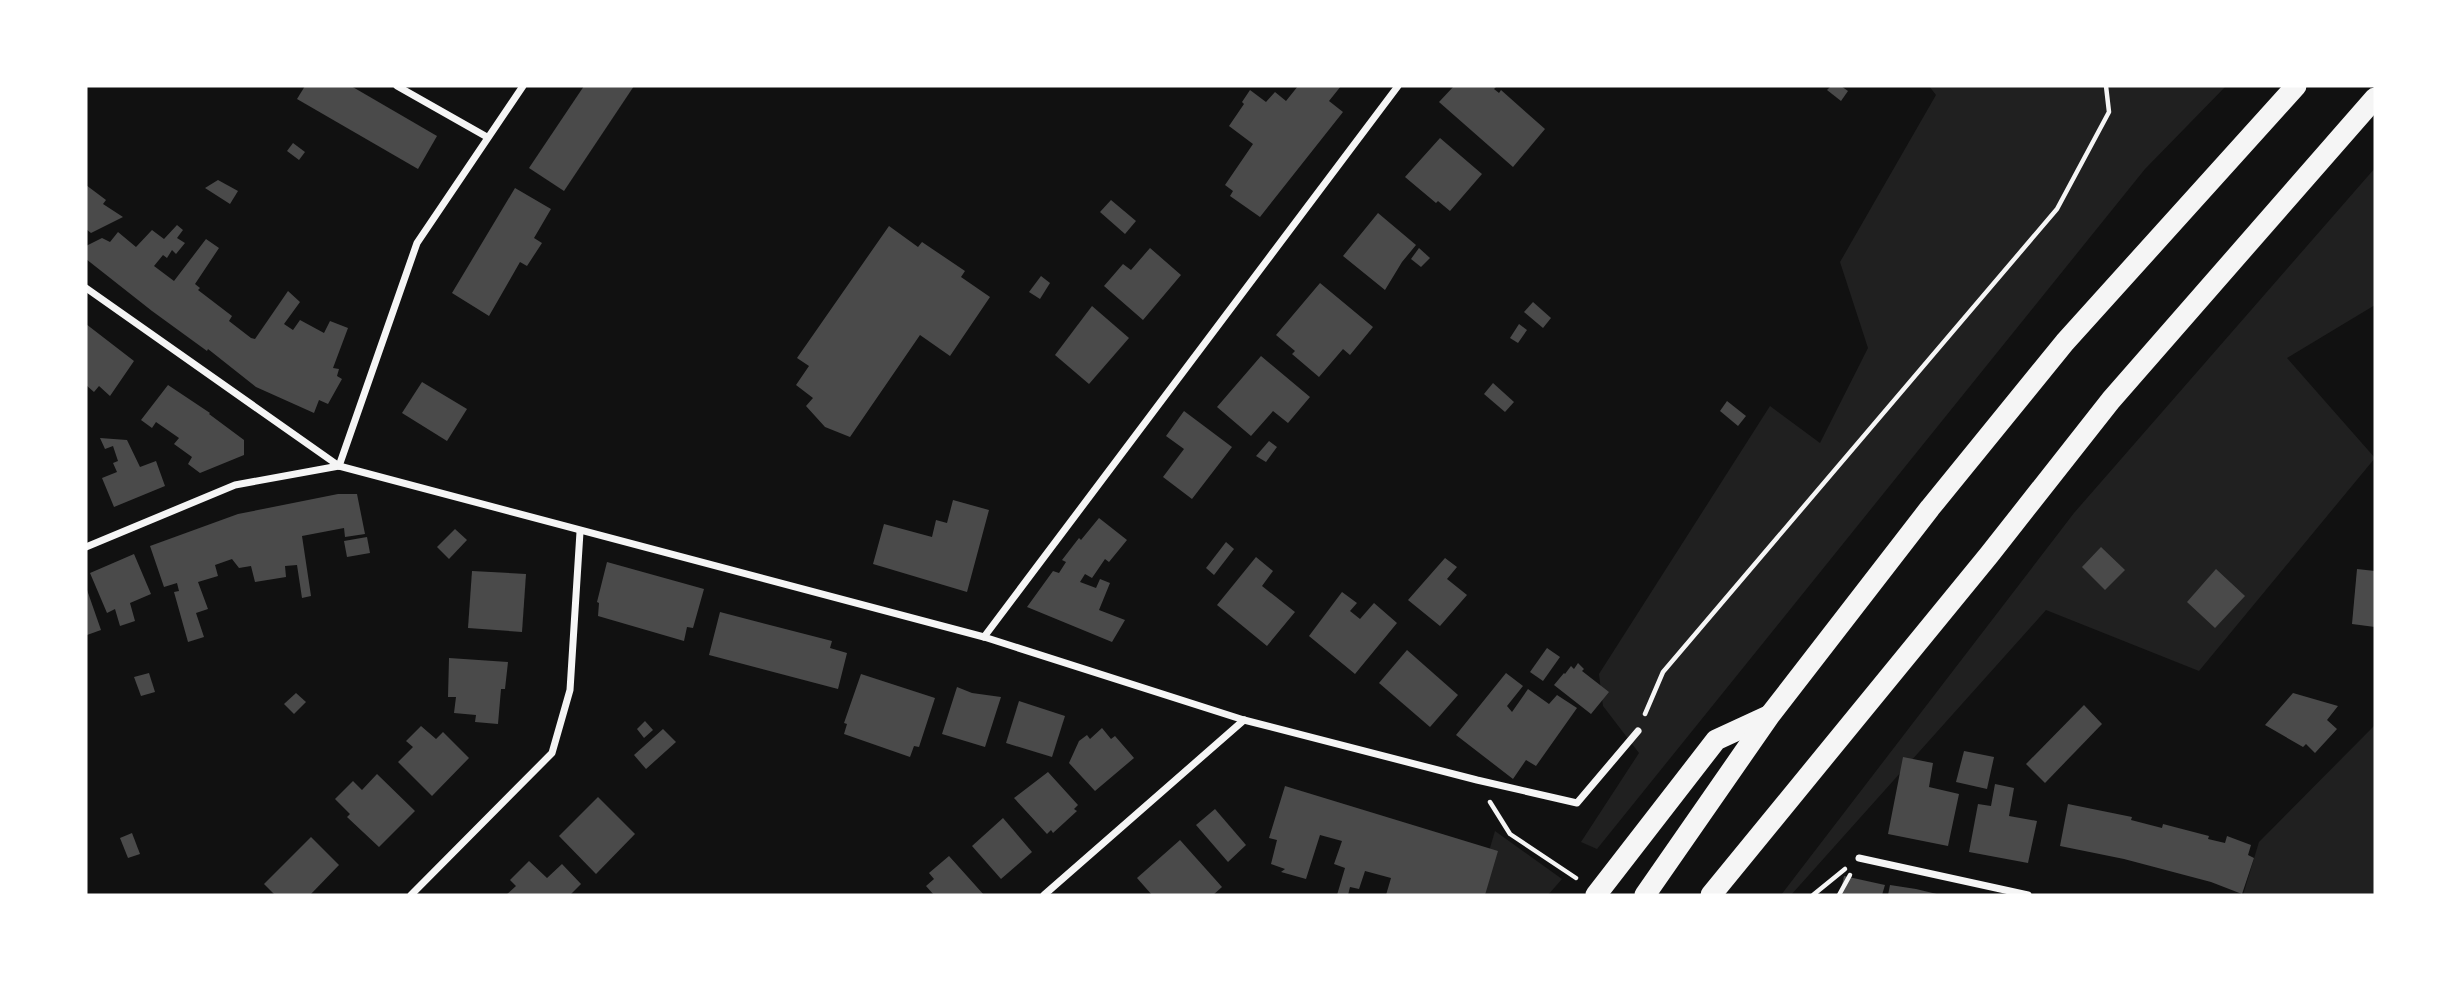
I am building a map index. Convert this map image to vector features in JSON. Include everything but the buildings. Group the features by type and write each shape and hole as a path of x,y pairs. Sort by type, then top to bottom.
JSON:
{"highway":[{"path":"1645,895 1770,715 1930,508 2065,342 2296,86"},
{"path":"1712,895 1981,566 2111,400 2375,98"},
{"path":"1596,895 1716,740 1770,715"}],"street":[{"path":"397,86 487,137"},
{"path":"339,466 416,243 523,86"},
{"path":"984,637 1398,86"},
{"path":"86,288 339,466 984,637 1244,720 1476,780 1577,803 1637,731"},
{"path":"86,547 234,485 339,466"},
{"path":"411,895 552,753 570,690 580,531"},
{"path":"1044,895 1244,720"},
{"path":"1859,858 2028,895"}],"path":[{"path":"1637,731 1663,672 2057,209 2109,112 2106,86"},
{"path":"1476,780 1510,834 1564,870"},
{"path":"1813,895 1859,858"}],"shaded area":[{"path":"1929,86 2226,86 2145,169 1597,849 1581,842 1639,753 1603,706 1599,674 1770,406 1820,443 1868,348 1840,262 1936,95"},
{"path":"2375,168 2375,305 2287,358 2375,458 2199,671 2046,610 1791,895 1781,895 2074,513"},
{"path":"2375,725 2375,895 2243,895 2259,842"},
{"path":"1495,831 1562,879 1548,895 1476,895"}]}
